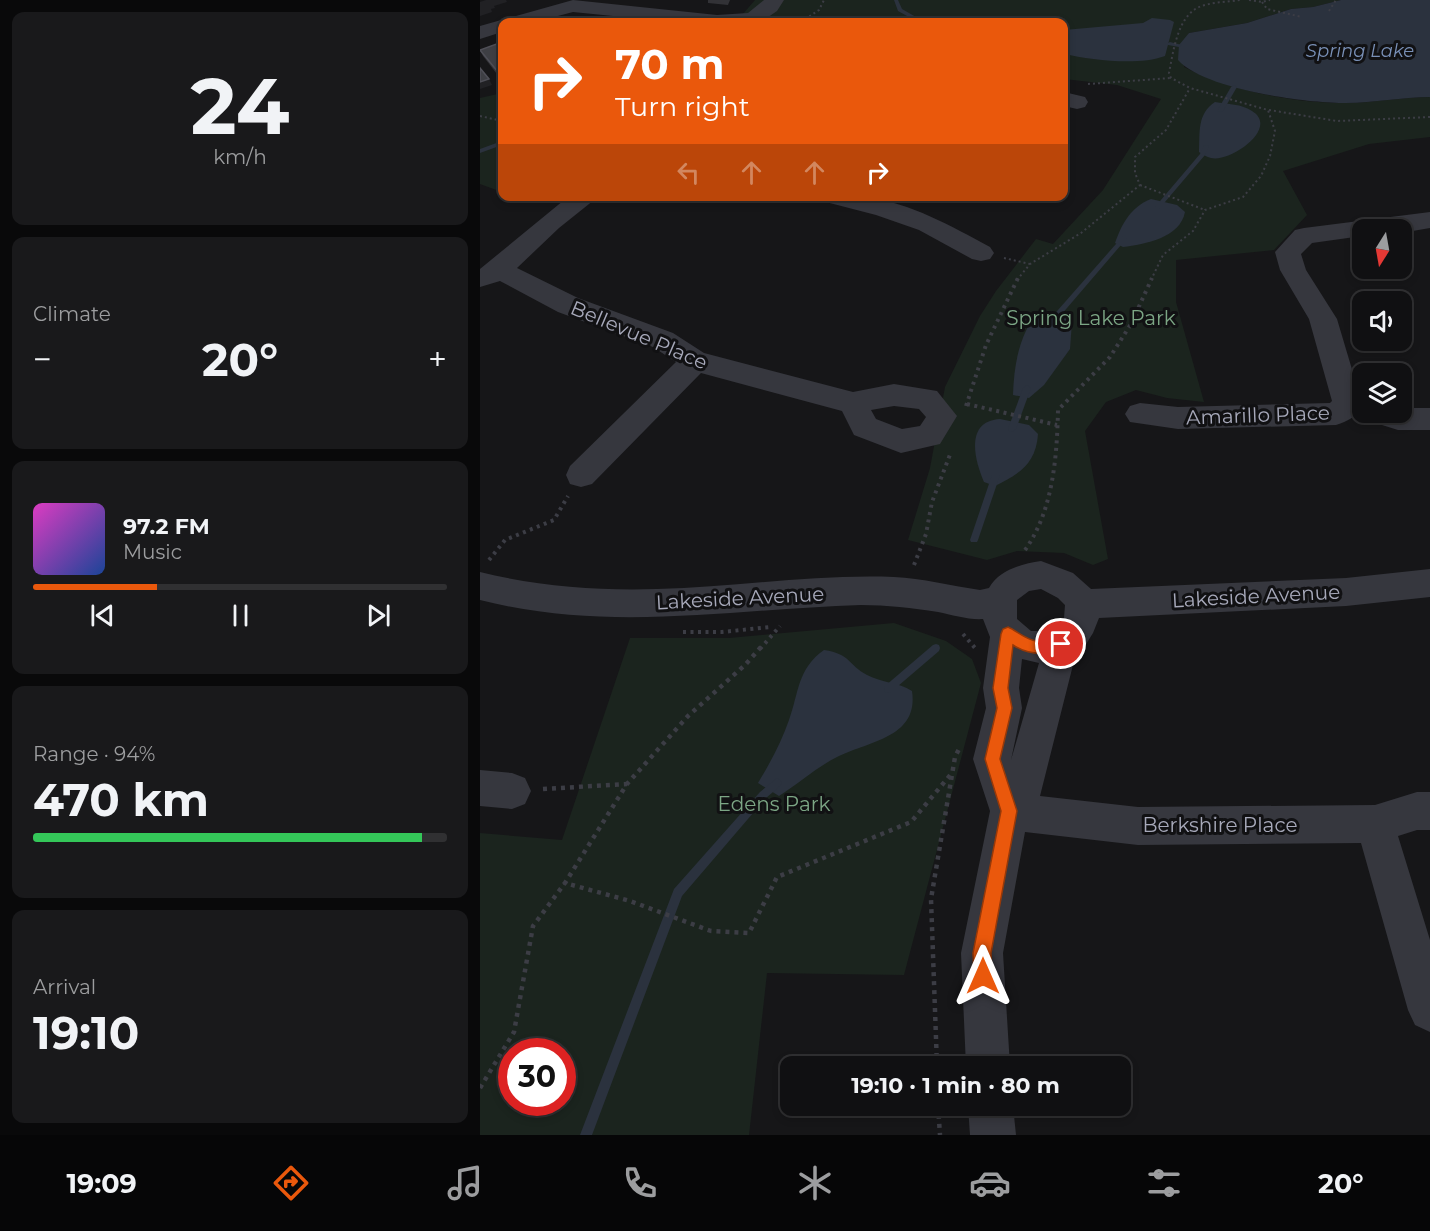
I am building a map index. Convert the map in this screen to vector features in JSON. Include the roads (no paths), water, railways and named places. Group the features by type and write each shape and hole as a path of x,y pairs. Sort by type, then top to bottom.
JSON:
{"street":[{"path":"754,18 770,7 774,0"},
{"path":"526,18 576,3 694,18"},
{"path":"480,33 498,27"},
{"path":"490,275 579,201"},
{"path":"851,201 928,224 981,253"},
{"name":"Amarillo Place","path":"1352,399 1323,319 1293,270 1288,252 1305,236 1337,230 1397,226 1430,220"},
{"name":"Bellevue Place","path":"490,275 663,340 695,361 853,403"},
{"path":"581,475 695,361"},
{"name":"Amarillo Place","path":"1140,414 1178,418 1315,416 1336,414 1352,408"},
{"path":"1412,419 1430,419"},
{"name":"Lakeside Avenue","path":"483,575 512,594 584,601 655,604 860,591 897,591 980,605 1000,599"},
{"path":"987,1056 982,953 1009,811 1022,793 1040,718 1057,661 1076,621 1076,593 1066,584 1041,575 1027,576 1015,581 1005,589 1000,599 1000,619 992,642 1004,708 992,759 1009,811"},
{"name":"Lakeside Avenue","path":"1076,621 1430,583"},
{"path":"992,642 1048,647 1076,621"},
{"name":"Berkshire Place","path":"1009,811 1138,826 1375,824 1417,810 1430,811"},
{"path":"1375,824 1430,1010"},
{"path":"992,1116 993,1135"}],"water":[{"name":"Spring Lake","path":"1341,0 1430,0 1430,97 1346,103 1283,97 1233,87 1210,79 1191,70 1178,60 1179,45 1189,33 1247,23 1291,9 1313,7"},
{"path":"1152,18 1174,22 1165,56 1129,61 1101,60 1068,55 1068,30 1143,23"},
{"path":"1215,102 1244,107 1252,111 1259,118 1260,126 1256,135 1240,150 1219,158 1211,158 1199,152 1200,131 1205,112"},
{"path":"1151,199 1177,205 1185,212 1182,221 1169,234 1151,241 1123,247 1115,243 1128,216 1138,206"},
{"path":"1037,312 1064,313 1072,322 1070,349 1044,385 1029,398 1013,395 1016,362 1026,331"},
{"path":"1000,419 1029,425 1038,434 1034,453 1025,467 995,486 984,482 977,463 975,443 981,426 989,421"},
{"path":"824,650 839,654 867,675 912,691 912,707 908,719 889,736 830,761 779,796 758,783 782,737 804,673 815,657"}],"waterway":[{"path":"896,0 900,10 914,18"},
{"path":"1170,44 1179,45"},
{"path":"1220,111 1234,87"},
{"path":"480,151 498,144"},
{"path":"1157,208 1203,154 1206,146"},
{"path":"1053,320 1125,237"},
{"path":"1012,429 1027,388"},
{"path":"974,540 996,475"},
{"path":"888,689 936,648"},
{"path":"586,1135 678,893 763,795 777,783"}],"park label":[{"name":"Spring Lake Park","path":"1091,318"},
{"name":"Edens Park","path":"774,804"}]}
